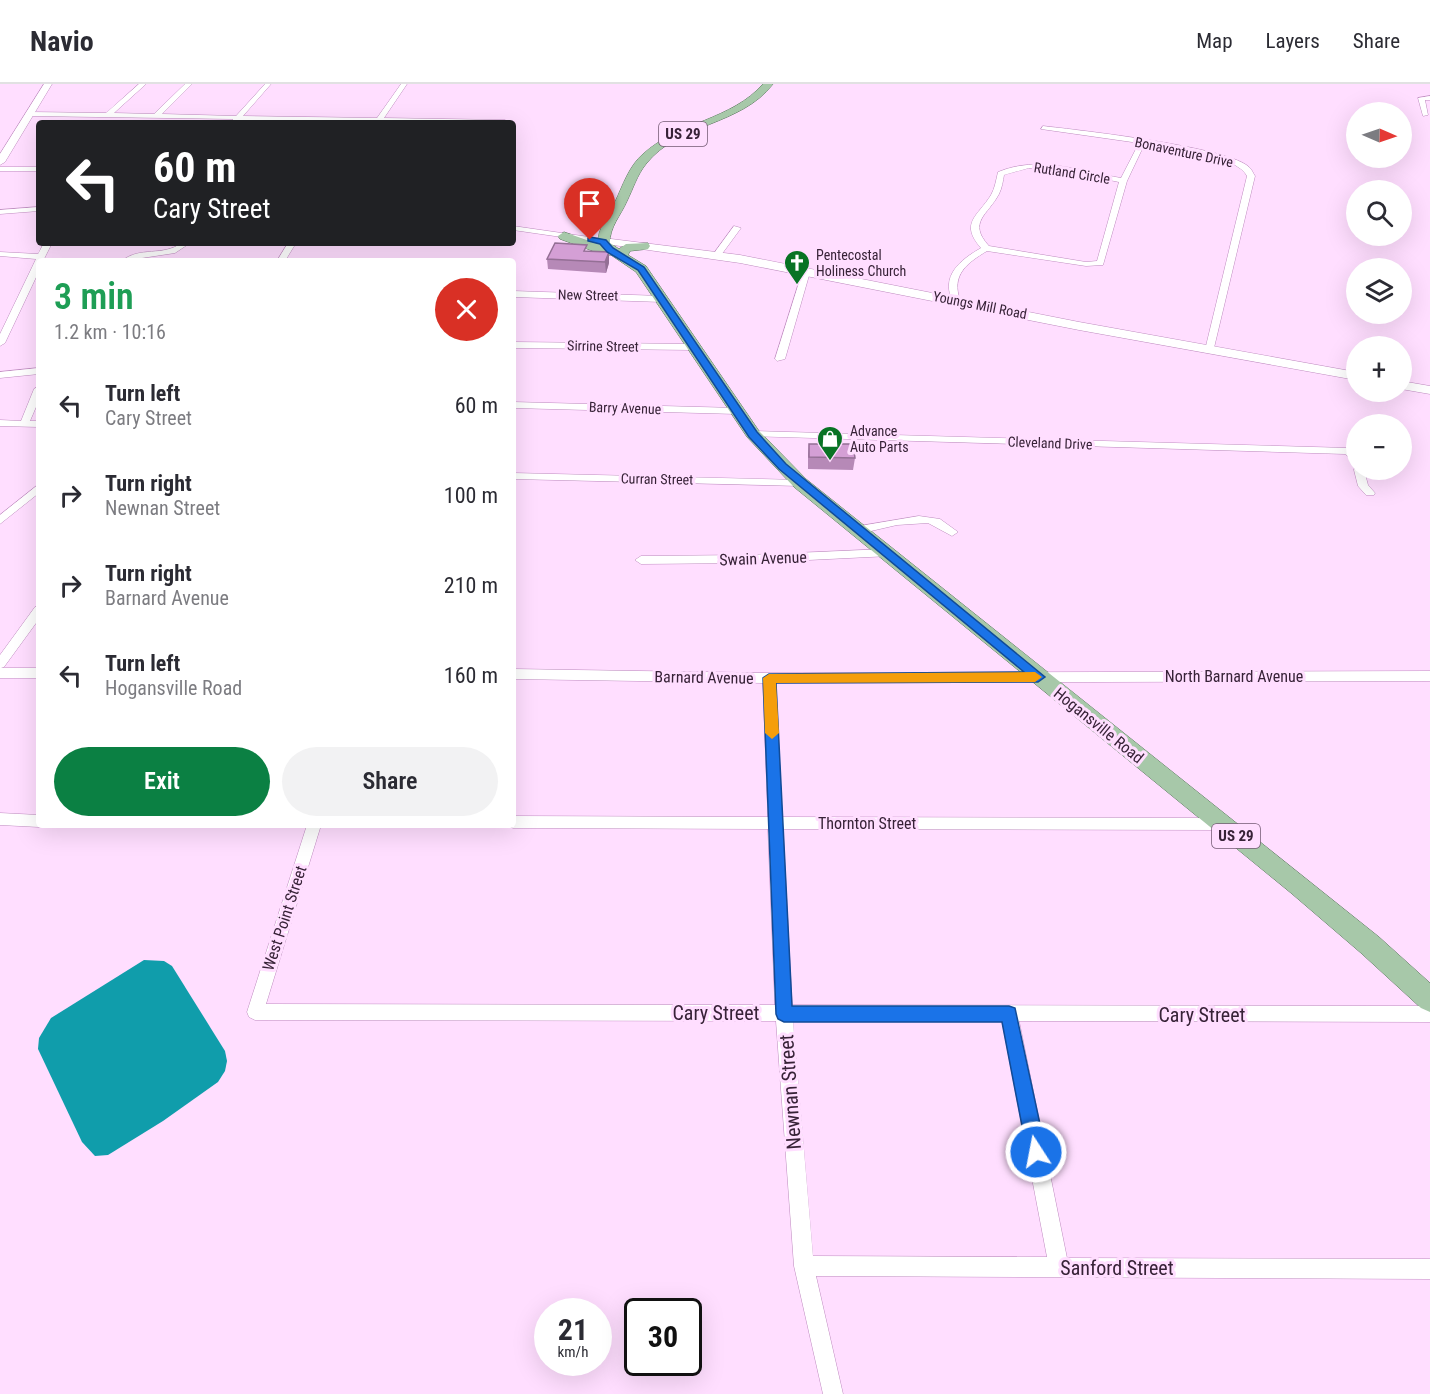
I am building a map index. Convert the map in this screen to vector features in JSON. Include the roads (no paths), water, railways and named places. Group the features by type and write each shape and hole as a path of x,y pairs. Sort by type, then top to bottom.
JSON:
{"main road":[{"name":"US 29","path":"605,235 634,175 647,155 668,141 755,97 768,84"},
{"path":"564,236 605,235"},
{"name":"Hogansville Road","path":"605,235 604,245 623,250 641,269 753,434 800,483 1370,945 1430,1000"},
{"path":"564,236 623,250 644,246"}],"street":[{"path":"0,162 48,84"},
{"path":"108,115 144,84"},
{"path":"156,116 189,84"},
{"path":"30,114 184,116 236,120 268,84"},
{"path":"379,120 404,84"},
{"path":"1425,115 1421,98 1430,98"},
{"path":"179,120 184,116"},
{"name":"Bonaventure Drive","path":"1042,128 1143,141 1232,160 1247,168 1251,176 1210,350"},
{"name":"Rutland Circle","path":"1123,181 1053,168 1025,166 1012,168 1001,174 997,191 976,218 973,231 977,240 986,248 1086,264 1100,263 1123,181 1143,141"},
{"path":"0,169 36,169"},
{"path":"0,212 36,210"},
{"path":"516,228 564,236"},
{"path":"716,256 737,228"},
{"path":"141,246 142,253"},
{"path":"132,258 142,253 173,252 182,246"},
{"name":"Youngs Mill Road","path":"644,246 806,272 1346,374"},
{"path":"956,300 953,295 953,278 961,263 986,248"},
{"path":"0,254 36,259"},
{"path":"0,343 36,268"},
{"path":"780,359 806,272"},
{"name":"New Street","path":"516,294 662,299"},
{"name":"Sirrine Street","path":"516,345 694,347"},
{"path":"0,375 36,371"},
{"path":"1412,387 1430,390"},
{"path":"24,424 36,397"},
{"name":"Barry Avenue","path":"516,405 737,411"},
{"path":"0,423 36,424"},
{"name":"Cleveland Drive","path":"753,434 1346,451"},
{"name":"Curran Street","path":"516,476 800,483"},
{"path":"1362,480 1363,486 1370,493"},
{"path":"0,521 36,490"},
{"path":"858,530 926,520 936,521 952,532"},
{"name":"Swain Avenue","path":"641,560 748,559 886,553"},
{"path":"0,664 36,614"},
{"path":"0,673 36,673"},
{"name":"Barnard Avenue","path":"516,674 769,678 1038,677"},
{"name":"North Barnard Avenue","path":"1038,677 1430,676"},
{"name":"Newnan Street","path":"769,678 784,1014 804,1266 833,1394"},
{"path":"0,819 36,821"},
{"name":"Thornton Street","path":"516,822 1222,824"},
{"name":"West Point Street","path":"255,1012 313,828"},
{"name":"Cary Street","path":"255,1012 1430,1014"},
{"path":"1009,1014 1059,1267"},
{"name":"Sanford Street","path":"804,1266 1430,1269"}],"water":[{"path":"144,960 164,961 172,966 225,1051 227,1061 225,1071 218,1082 163,1121 108,1155 95,1156 82,1142 38,1049 39,1038 51,1018"}],"place":[{"name":"Pentecostal Holiness Church","path":"797,286"},
{"name":"Advance Auto Parts","path":"830,462"}]}
